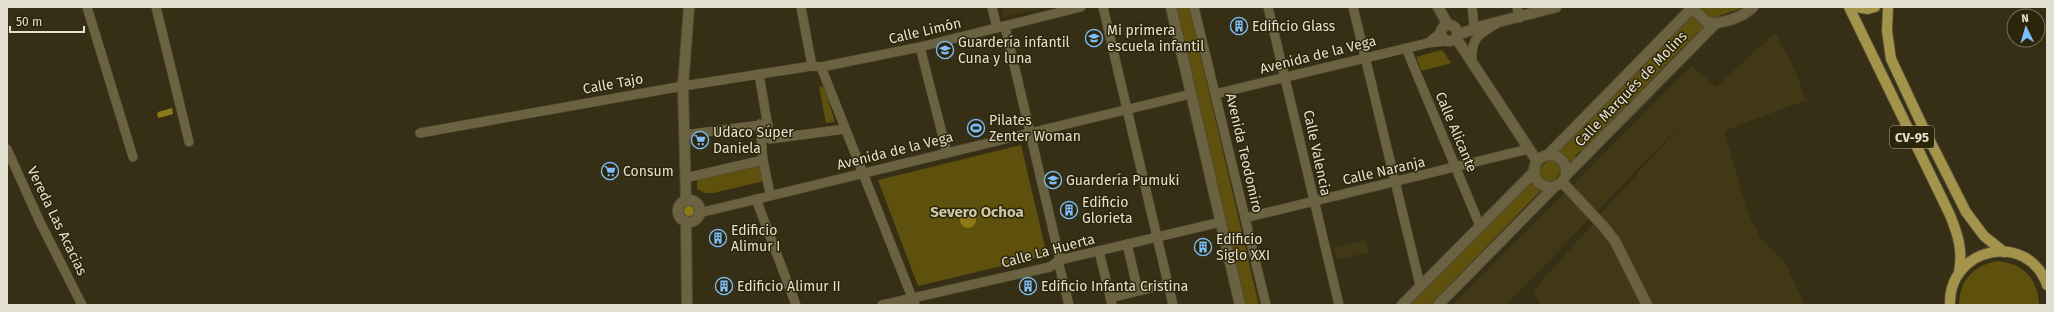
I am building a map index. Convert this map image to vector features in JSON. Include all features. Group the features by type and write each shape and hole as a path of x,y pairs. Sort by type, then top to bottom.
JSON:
{"main road":[{"name":"CV-95","path":"1849,7 1950,215 1959,239 1962,257 1960,272"},
{"path":"1856,7 1868,9 1876,7"},
{"name":"CV-95","path":"1888,7 1886,30 1891,59 1922,125 1966,212 1984,236 2004,252"},
{"name":"CV-95","path":"1950,305 1950,296 1953,283 1960,272 1977,258 1987,253 2004,252 2015,254 2034,264 2047,267"},
{"name":"CV-95","path":"2034,264 2044,277 2047,285"}],"street":[{"path":"87,7 134,157"},
{"path":"156,7 189,142"},
{"path":"686,200 683,86 689,7"},
{"path":"801,7 817,66 863,173 913,301"},
{"path":"992,7 1001,27 1030,133 1069,305"},
{"name":"Calle Limón","path":"817,66 920,48 1081,7"},
{"path":"1103,7 1173,305"},
{"path":"1171,7 1240,305"},
{"name":"Avenida Teodomiro","path":"1194,7 1266,305"},
{"name":"Calle Valencia","path":"1268,7 1286,77 1313,202 1339,305"},
{"path":"1353,7 1420,285"},
{"path":"1472,7 1478,26"},
{"path":"1517,7 1519,18"},
{"name":"Avenida de la Vega","path":"1215,94 1428,43 1449,34 1478,26 1496,24 1556,7"},
{"name":"Calle Marqués de Molins","path":"1402,305 1692,7 1708,23 1716,23 1748,13 1753,7"},
{"path":"1439,11 1449,34 1465,51 1529,149 1541,161"},
{"name":"Calle Marqués de Molins","path":"1438,305 1716,23"},
{"name":"Avenida de la Vega","path":"1472,61 1472,46 1474,41 1483,32 1496,24"},
{"path":"920,48 947,153"},
{"name":"Calle Alicante","path":"1406,48 1480,226"},
{"name":"Calle Tajo","path":"420,133 683,86 817,66"},
{"path":"759,74 764,124 763,160 769,189"},
{"name":"Avenida de la Vega","path":"699,213 1191,94"},
{"path":"684,135 764,124"},
{"path":"764,124 770,139 845,129"},
{"name":"Vereda Las Acacias","path":"7,148 39,220 82,305"},
{"name":"Calle Naranja","path":"1245,218 1529,149"},
{"path":"1541,161 1557,156 1564,162 1561,181"},
{"path":"685,178 763,160"},
{"path":"1541,161 1536,177 1542,184 1546,186 1561,181"},
{"path":"1561,181 1604,226 1615,241 1647,305"},
{"path":"756,199 796,305"},
{"path":"686,200 696,203 699,213 695,220 686,222 679,217 678,209 682,202 686,200"},
{"path":"686,222 687,305"},
{"name":"Calle La Huerta","path":"882,305 913,301 955,289 1050,267 1059,260 1221,222"},
{"path":"1127,244 1138,291"},
{"path":"1099,251 1111,301 1138,291 1168,284"}],"shaded area":[{"path":"1002,7 1045,7 1004,17"},
{"path":"1176,7 1189,7 1259,305 1244,305"},
{"path":"1697,7 1745,7 1718,16 1681,49 1582,151 1580,151 1575,156 1576,157 1561,170 1556,179 1550,181 1430,305 1407,305"},
{"path":"1775,33 1794,68 1806,100 1724,131 1748,213 1761,239 1785,263 1805,305 1541,305 1533,291 1687,118 1506,305 1453,305 1692,66 1716,87"},
{"path":"1441,50 1451,63 1422,71 1416,57"},
{"path":"822,86 825,89 835,122 826,123 819,87"},
{"path":"172,108 173,114 159,118 157,116 158,112"},
{"path":"1021,145 1047,255 918,286 878,180"},
{"path":"760,165 764,181 713,193 705,193 697,189 697,179"},
{"path":"689,204 694,206 696,211 694,216 689,218 684,216 682,211 684,206"},
{"path":"968,212 975,217 976,220 971,227 968,228 961,223 960,220 965,213"},
{"path":"1366,240 1369,252 1337,260 1334,248"},
{"path":"1998,261 2015,265 2028,274 2036,288 2039,305 1959,305 1962,288 1970,275 1982,266"}],"place":[{"name":"Edificio Glass","path":"1239,26"},
{"name":"Mi primera escuela infantil","path":"1094,38"},
{"name":"Guardería infantil Cuna y luna","path":"945,50"},
{"name":"Pilates Zenter Woman","path":"976,128"},
{"name":"Udaco Súper Daniela","path":"700,140"},
{"name":"Consum","path":"610,171"},
{"name":"Guardería Pumuki","path":"1053,180"},
{"name":"Edificio Glorieta","path":"1069,210"},
{"name":"Edificio Alimur I","path":"718,238"},
{"name":"Edificio Siglo XXI","path":"1203,247"},
{"name":"Edificio Alimur II","path":"724,286"},
{"name":"Edificio Infanta Cristina","path":"1028,286"}],"district":[{"name":"Severo Ochoa","path":"977,212"}]}
